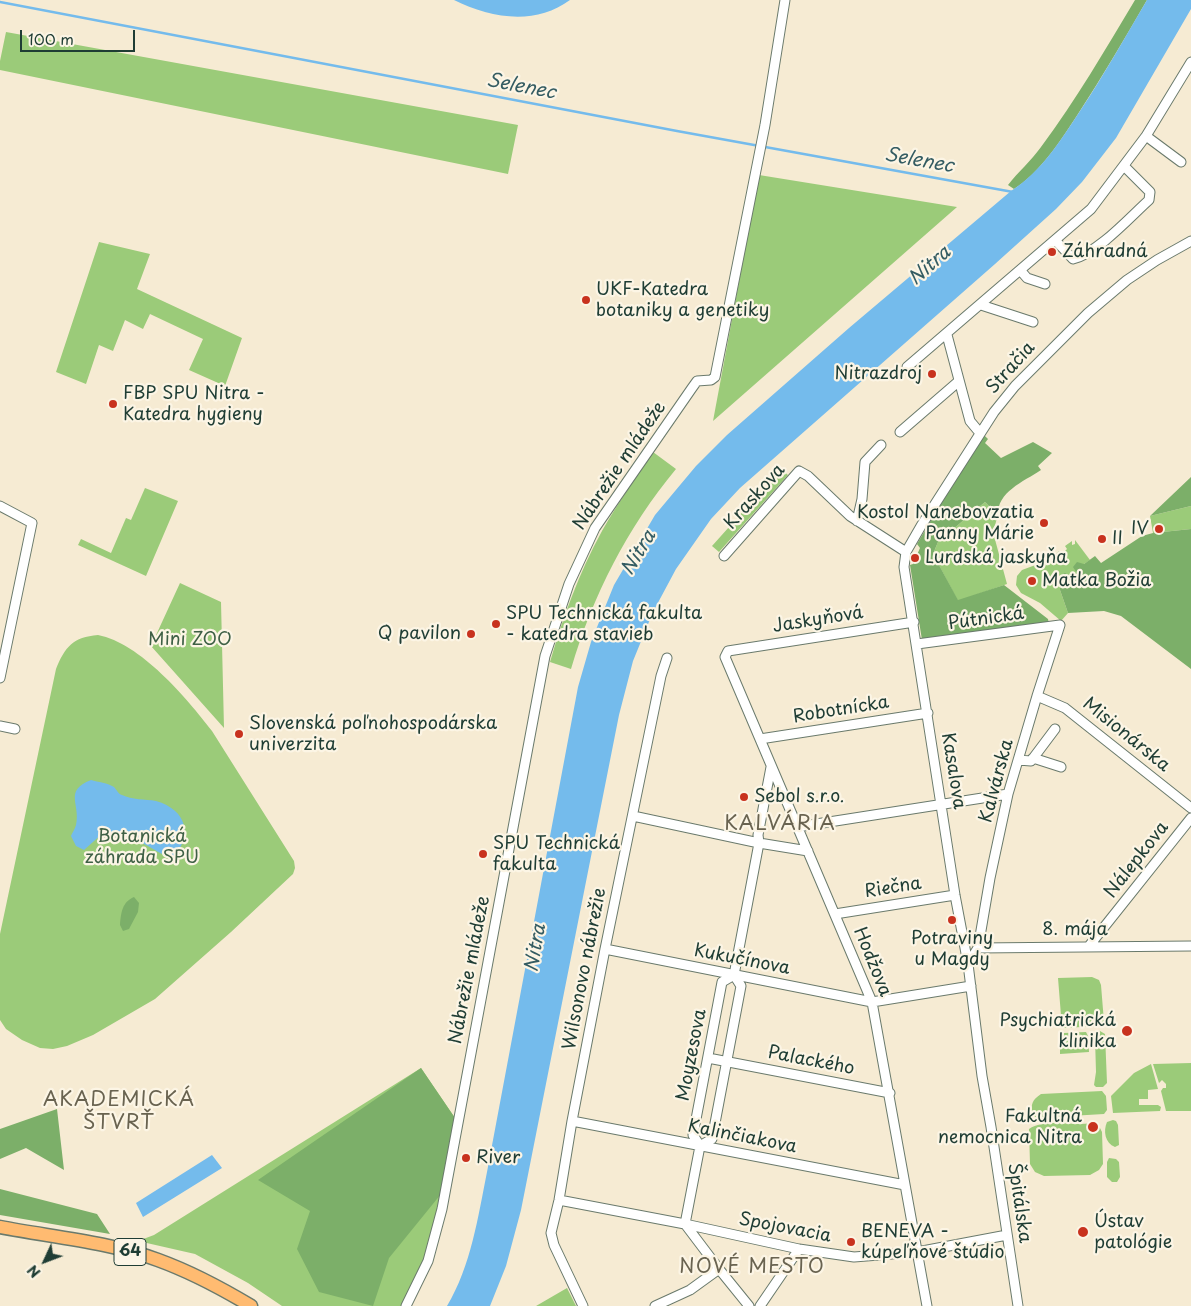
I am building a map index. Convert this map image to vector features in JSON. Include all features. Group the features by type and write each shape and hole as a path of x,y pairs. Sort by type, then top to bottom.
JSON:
{"main road":[{"name":"64","path":"0,1227 116,1249 157,1260 205,1281 251,1306"},
{"name":"64","path":"0,1236 114,1257 147,1266 176,1276 233,1306"}],"street":[{"name":"Nábrežie mládeže","path":"406,1306 428,1261 442,1209 545,656 569,584 595,528 697,381 711,380 715,377 765,125 785,0"},
{"path":"907,367 947,335 1091,209 1146,136 1191,62"},
{"path":"1146,136 1181,162"},
{"path":"1056,241 1073,260 1082,257 1093,250 1149,200 1150,192 1124,166"},
{"name":"Stračia","path":"906,557 921,526 980,433 1015,386 1088,313 1127,280 1191,241"},
{"path":"1021,271 1027,278 1045,284"},
{"path":"981,305 1032,322"},
{"path":"947,335 970,421 980,433"},
{"path":"900,432 959,380"},
{"path":"857,521 862,498 865,462 881,445"},
{"name":"Kraskova","path":"724,556 798,472 808,476 857,521 906,557"},
{"path":"0,506 32,523 0,678"},
{"name":"Kasalova","path":"906,557 904,567 971,986"},
{"name":"Jaskyňová","path":"728,651 914,622"},
{"name":"Pútnická","path":"917,644 1060,625"},
{"name":"Kalvárska","path":"978,948 990,878 1008,794 1060,625"},
{"name":"Hodžova","path":"728,651 725,657 872,1002 890,1093 927,1306"},
{"name":"Wilsonovo nábrežie","path":"583,1306 550,1233 558,1200 605,949 666,658"},
{"name":"Misionárska","path":"1037,696 1066,708 1191,808"},
{"name":"Robotnícka","path":"760,739 928,713"},
{"path":"0,726 15,730"},
{"path":"1018,760 1031,761 1055,729"},
{"path":"1033,758 1061,766"},
{"name":"Moyzesova","path":"700,1146 712,1139 727,1061 741,986 734,975 759,843 758,835 772,767"},
{"path":"797,827 1008,794"},
{"path":"633,816 759,843 808,851"},
{"name":"Nálepkova","path":"1090,946 1191,818"},
{"name":"Riečna","path":"835,914 955,895"},
{"name":"8. mája","path":"978,948 1191,946"},
{"path":"968,964 978,948"},
{"name":"Kukučínova","path":"605,949 872,1002"},
{"name":"Moyzesova","path":"686,1224 700,1146 693,1135 722,982 734,975"},
{"path":"872,1002 971,986"},
{"name":"Špitálska","path":"971,986 982,1076 1018,1306"},
{"name":"Palackého","path":"708,1058 890,1093"},
{"name":"Kalinčiakova","path":"572,1121 906,1185"},
{"name":"Spojovacia","path":"558,1200 686,1224 799,1249 854,1257 917,1252 1007,1235"},
{"path":"686,1224 749,1306"},
{"path":"760,1306 799,1249"},
{"path":"655,1306 690,1290 719,1269"}],"green space":[{"path":"1135,0 1147,0 1087,100 1041,165 1014,189 1008,185 1037,152 1066,111"},
{"path":"6,32 518,125 508,174 0,70"},
{"path":"759,175 957,207 713,421"},
{"path":"99,242 150,254 137,289 242,338 225,386 189,370 203,339 150,314 143,329 125,320 113,351 99,345 86,384 56,372"},
{"path":"982,433 988,439 985,443 1001,458 1033,442 1052,453 1038,466 1041,470 1019,483 1006,494 999,507 998,515 985,502 938,542 933,554 958,600 1004,585 1048,619 1049,624 922,640 910,565 913,564 920,548 917,544"},
{"path":"653,452 676,469 658,491 613,563 590,615 571,669 550,662 572,595 586,563 614,511"},
{"path":"781,469 788,475 719,552 712,546"},
{"path":"1191,477 1191,506 1150,516"},
{"path":"145,488 178,501 146,576 78,545 81,539 111,553 126,518 131,520"},
{"path":"985,502 998,515 993,532 1007,584 958,601 933,554 938,542"},
{"path":"1191,506 1191,529 1153,533 1150,516"},
{"path":"1191,529 1191,669 1121,616 1104,611 1068,613 1060,590 1060,576 1065,573 1073,579 1078,575 1073,567 1077,562 1084,564 1095,556 1101,563 1142,536"},
{"path":"1075,540 1090,560 1084,564 1079,575 1060,590 1068,613 1061,621 1040,603 1021,593 1016,585 1017,576 1022,570 1049,560 1059,551 1062,554 1067,549 1065,546 1072,541 1072,545 1075,544"},
{"name":"Mini ZOO","path":"180,583 221,602 224,728 151,646"},
{"name":"Botanická záhrada SPU","path":"98,635 114,640 146,660 190,703 212,731 294,861 295,868 293,874 155,999 93,1035 67,1046 53,1049 40,1048 22,1040 6,1029 0,1020 0,934 56,669 71,644 82,638"},
{"path":"134,897 139,903 138,912 129,929 123,931 120,925 123,908"},
{"path":"1092,977 1099,980 1101,985 1103,1026 1062,1028 1058,978"},
{"path":"1100,1031 1105,1034 1107,1083 1103,1087 1096,1087 1094,1085 1096,1072 1095,1038"},
{"path":"1086,1032 1089,1052 1060,1054 1060,1038 1064,1033"},
{"path":"1191,1063 1191,1111 1166,1111 1161,1091 1163,1088 1166,1088 1166,1084 1162,1080 1159,1083 1153,1064"},
{"path":"1151,1064 1158,1089 1148,1090 1148,1099 1139,1099 1139,1105 1158,1105 1161,1107 1160,1111 1113,1113 1111,1096 1134,1073"},
{"path":"421,1068 455,1118 442,1192 428,1247 420,1270 402,1306 282,1306 248,1283 195,1254 138,1241 154,1235"},
{"path":"421,1068 455,1118 441,1194 389,1258 373,1306 319,1292 297,1249 310,1211 258,1180"},
{"path":"1102,1091 1106,1096 1107,1110 1104,1114 1036,1118 1032,1114 1033,1102 1041,1094"},
{"path":"57,1109 64,1170 26,1148 0,1159 0,1129"},
{"path":"1113,1120 1118,1125 1119,1145 1115,1147 1109,1143 1105,1133 1107,1122"},
{"path":"1097,1122 1102,1132 1103,1164 1099,1170 1090,1175 1044,1176 1035,1172 1030,1164 1029,1129 1053,1123 1089,1124"},
{"path":"1109,1158 1116,1159 1119,1162 1120,1177 1117,1182 1112,1182 1107,1177 1107,1162"},
{"path":"0,1189 97,1214 110,1234 0,1215"},
{"path":"567,1288 576,1306 536,1306"}],"water":[{"path":"454,0 570,0 542,14 512,16 482,11"},
{"name":"Nitra","path":"1147,0 1191,0 1191,9 1116,138 1082,182 1056,209 995,264 740,488 711,519 676,569 653,612 633,661 619,715 521,1210 506,1266 490,1306 447,1306 462,1275 477,1224 578,687 591,642 614,585 655,515 696,466 727,435 849,328 1032,175 1058,144 1089,97"},
{"path":"91,780 112,786 119,794 126,797 156,801 175,810 184,824 185,832 183,841 173,858 131,838 127,834 121,838 103,833 84,850 76,846 71,836 76,826 77,817 75,794 83,784"},
{"path":"212,1155 222,1168 143,1217 136,1203"}],"waterway":[{"name":"Selenec","path":"0,2 677,131 1013,192"}],"place":[{"name":"Záhradná","path":"1052,252"},
{"name":"UKF-Katedra botaniky a genetiky","path":"586,300"},
{"name":"Nitrazdroj","path":"932,374"},
{"name":"FBP SPU Nitra - Katedra hygieny","path":"113,404"},
{"name":"Kostol Nanebovzatia Panny Márie","path":"1044,523"},
{"name":"IV","path":"1159,529"},
{"name":"II","path":"1102,539"},
{"name":"Lurdská jaskyňa","path":"915,558"},
{"name":"Matka Božia","path":"1032,581"},
{"name":"SPU Technická fakulta - katedra stavieb","path":"496,624"},
{"name":"Q pavilon","path":"471,634"},
{"name":"Slovenská poľnohospodárska univerzita","path":"239,734"},
{"name":"Sebol s.r.o.","path":"744,797"},
{"name":"SPU Technická fakulta","path":"483,854"},
{"name":"Potraviny u Magdy","path":"952,920"},
{"name":"Psychiatrická klinika","path":"1127,1031"},
{"name":"Fakultná nemocnica Nitra","path":"1093,1127"},
{"name":"River","path":"466,1158"},
{"name":"Ústav patológie","path":"1083,1232"},
{"name":"BENEVA - kúpeľňové štúdio","path":"851,1242"}],"district":[{"name":"KALVÁRIA","path":"780,824"},
{"name":"AKADEMICKÁ ŠTVRŤ","path":"119,1112"},
{"name":"NOVÉ MESTO","path":"752,1267"}]}
